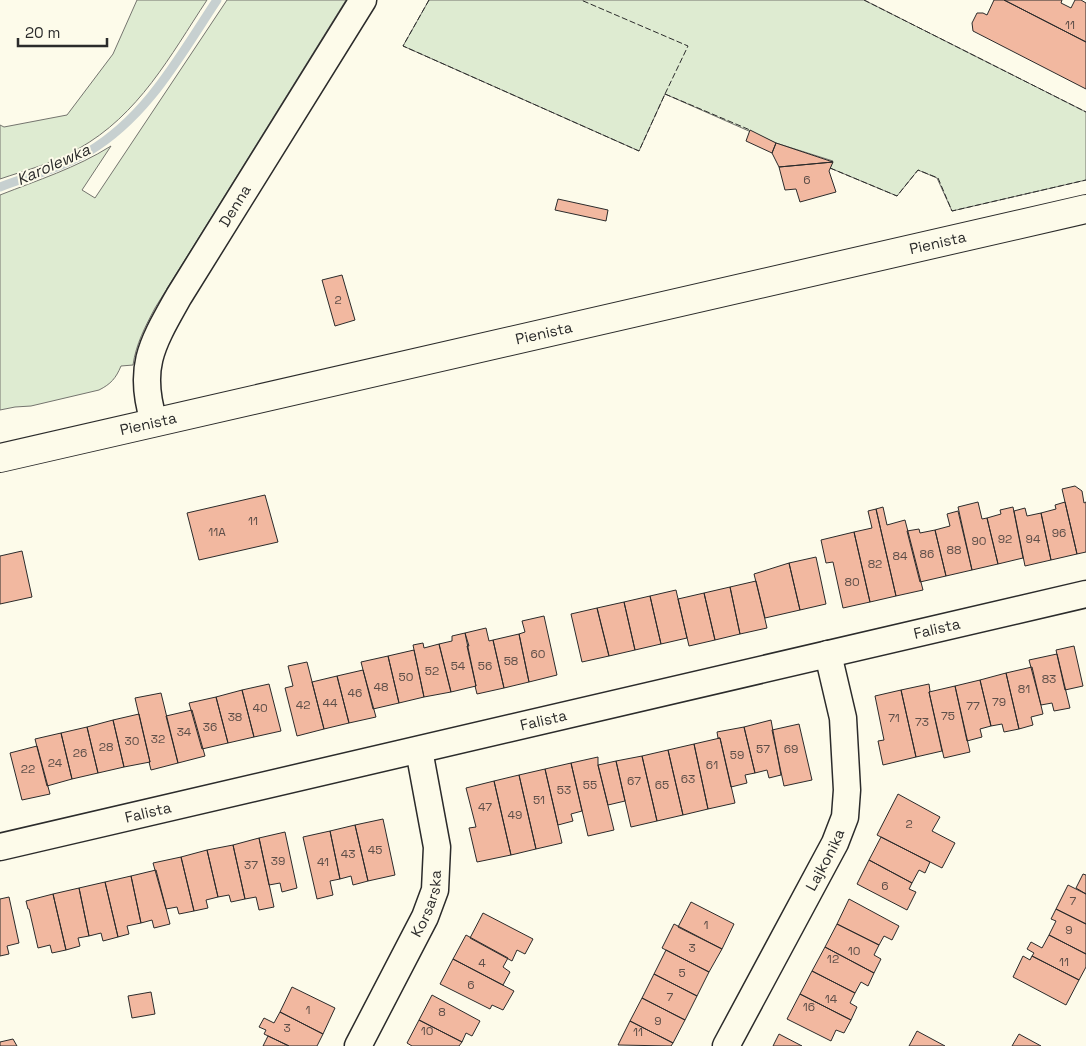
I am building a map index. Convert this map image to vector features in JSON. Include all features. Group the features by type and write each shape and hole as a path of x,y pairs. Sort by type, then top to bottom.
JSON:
{"street":[{"name":"Denna","path":"154,422 146,383 150,354 157,334 178,296 363,0"},
{"name":"Pienista","path":"0,458 1086,209"},
{"name":"Falista","path":"0,847 1086,594"},
{"name":"Lajkonika","path":"726,1046 835,843 845,817 847,790 843,718 828,654"},
{"name":"Korsarska","path":"358,1046 425,917 435,890 437,847 419,750"}],"green space":[{"path":"137,0 207,0 152,83 119,119 100,135 69,154 0,179 0,125 4,127 67,115 113,54"},
{"path":"227,0 346,0 155,308 144,329 133,365 121,366 113,380 99,390 31,406 0,410 0,195 71,167 111,146 82,190 95,198"},
{"path":"429,0 864,0 1086,112 1086,180 952,211 937,178 918,170 897,196 830,168 833,161 776,143 665,94 639,151 403,46"}],"building":[{"path":"994,0 1004,0 1086,42 1086,89 973,31 972,23 977,13 987,15"},
{"path":"1004,0 1062,0 1061,3 1071,8 1075,0 1081,0 1086,3 1086,42"},
{"path":"750,130 776,143 772,153 746,141"},
{"path":"776,143 833,162 779,167 772,153"},
{"path":"833,162 829,171 836,192 800,202 796,189 785,190 779,167"},
{"path":"558,199 608,210 606,221 555,210"},
{"path":"342,275 355,320 335,326 322,280"},
{"path":"1075,486 1082,491 1084,503 1086,502 1086,552 1077,554 1062,489"},
{"path":"265,495 278,542 199,560 187,513"},
{"path":"978,502 982,519 987,518 998,564 972,570 958,507"},
{"path":"1065,502 1077,554 1051,560 1041,513 1056,509 1055,505"},
{"path":"883,507 887,525 905,520 923,590 896,596 876,509"},
{"path":"1013,507 1023,558 998,564 987,518 1001,514 1000,510"},
{"path":"1025,508 1027,516 1041,513 1051,560 1025,566 1014,511"},
{"path":"876,509 896,596 870,602 854,532 872,528 868,511"},
{"path":"958,511 972,570 946,576 935,530 950,526 947,514"},
{"path":"919,529 920,533 935,530 946,576 920,582 907,531"},
{"path":"854,532 870,602 843,608 833,562 826,563 821,540"},
{"path":"22,551 32,597 0,604 0,556"},
{"path":"816,557 826,604 800,610 789,563"},
{"path":"789,563 800,610 765,618 754,574"},
{"path":"756,581 767,628 740,634 730,587"},
{"path":"730,587 740,634 715,640 704,593"},
{"path":"676,590 687,638 661,644 650,596"},
{"path":"704,593 715,640 689,646 678,599"},
{"path":"650,596 661,644 635,650 624,602"},
{"path":"624,602 635,650 609,656 597,608"},
{"path":"597,608 609,656 582,662 571,614"},
{"path":"544,616 557,675 529,682 519,634 525,632 522,621"},
{"path":"486,628 489,641 493,640 504,688 477,694 465,633"},
{"path":"465,633 476,686 451,692 439,644 452,641 452,636"},
{"path":"519,634 529,682 504,688 493,640"},
{"path":"423,643 424,648 439,644 451,692 424,697 413,645"},
{"path":"1074,646 1083,686 1065,690 1056,650"},
{"path":"414,650 424,697 399,703 388,656"},
{"path":"1057,654 1070,708 1054,711 1052,703 1041,705 1029,660"},
{"path":"388,656 399,703 373,709 361,662"},
{"path":"307,662 324,729 297,736 285,688 293,686 288,666"},
{"path":"1032,667 1043,714 1031,717 1033,725 1019,729 1006,673"},
{"path":"363,670 376,717 349,723 337,676"},
{"path":"1006,673 1019,729 1004,732 1002,724 991,726 980,680"},
{"path":"337,676 349,723 324,729 312,682"},
{"path":"980,680 991,726 980,729 982,737 967,741 955,686"},
{"path":"269,684 281,731 254,737 242,690"},
{"path":"929,684 929,692 942,751 916,757 901,690"},
{"path":"955,686 970,752 944,758 929,692"},
{"path":"242,690 254,737 228,743 216,697"},
{"path":"901,690 916,757 883,765 878,741 884,740 875,696"},
{"path":"161,693 178,763 151,770 135,698"},
{"path":"216,697 228,743 202,749 189,703"},
{"path":"192,710 205,756 178,763 166,716"},
{"path":"139,714 150,762 124,767 113,720"},
{"path":"113,720 124,767 98,773 87,727"},
{"path":"771,720 781,775 769,778 767,770 755,773 744,727"},
{"path":"799,724 812,780 784,786 772,730"},
{"path":"87,727 98,773 72,779 61,733"},
{"path":"744,727 755,773 745,775 747,783 731,787 717,732"},
{"path":"61,733 72,779 47,786 35,739"},
{"path":"720,738 735,803 708,809 694,744"},
{"path":"694,744 708,809 683,815 668,750"},
{"path":"37,746 50,794 22,800 10,753"},
{"path":"668,750 683,815 657,821 642,756"},
{"path":"642,756 657,821 631,827 616,761"},
{"path":"598,757 598,765 614,830 588,836 571,763"},
{"path":"616,761 625,801 608,805 598,765"},
{"path":"571,763 582,811 571,814 573,821 558,825 545,769"},
{"path":"545,769 562,843 536,849 519,775"},
{"path":"519,775 536,849 511,855 494,781"},
{"path":"494,781 511,855 477,862 469,828 476,827 466,788"},
{"path":"898,794 940,817 932,831 955,843 942,868 877,835"},
{"path":"383,819 395,875 368,881 355,825"},
{"path":"355,825 368,881 353,885 351,876 340,879 330,831"},
{"path":"330,831 340,879 330,881 333,895 317,899 303,837"},
{"path":"285,832 297,888 282,892 280,883 269,885 259,838"},
{"path":"881,837 930,862 925,873 919,870 912,883 869,860"},
{"path":"259,838 274,907 259,910 256,897 245,899 233,845"},
{"path":"233,845 245,899 231,902 229,895 218,897 207,850"},
{"path":"207,850 218,897 206,900 208,908 194,911 181,857"},
{"path":"181,857 194,911 179,914 177,907 166,909 153,863"},
{"path":"869,860 912,883 909,889 916,892 907,910 857,884"},
{"path":"156,870 170,924 154,928 152,920 141,923 131,876"},
{"path":"1083,874 1086,875 1086,894 1076,888"},
{"path":"131,876 141,923 127,926 129,934 118,937 105,882"},
{"path":"105,882 118,937 103,941 101,933 89,936 79,888"},
{"path":"1068,885 1086,894 1086,924 1056,909"},
{"path":"79,888 89,936 78,938 80,946 66,950 53,894"},
{"path":"53,894 66,950 52,953 50,945 38,948 26,901"},
{"path":"9,897 19,943 7,946 9,954 0,956 0,899"},
{"path":"849,899 899,926 892,940 884,936 879,945 837,924"},
{"path":"691,902 734,924 722,949 678,927"},
{"path":"1056,909 1086,924 1086,954 1049,935 1056,921 1051,919"},
{"path":"483,913 533,939 525,954 517,950 512,961 470,938"},
{"path":"674,924 722,949 709,972 662,948"},
{"path":"837,924 879,945 874,955 881,959 874,973 825,947"},
{"path":"466,935 508,958 503,967 510,972 503,985 453,959"},
{"path":"1049,935 1086,954 1086,967 1079,980 1032,956 1034,953 1027,949 1031,942 1042,948"},
{"path":"825,947 874,973 868,986 861,982 855,993 812,971"},
{"path":"666,950 709,972 697,996 654,974"},
{"path":"1023,956 1030,960 1032,956 1079,980 1066,1005 1013,977"},
{"path":"453,959 514,991 503,1010 492,1005 490,1009 440,984"},
{"path":"812,971 855,993 850,1003 857,1007 851,1020 800,994"},
{"path":"654,974 697,996 685,1020 642,998"},
{"path":"292,987 335,1008 323,1034 280,1012"},
{"path":"151,992 155,1014 132,1018 128,996"},
{"path":"800,994 851,1020 844,1033 836,1030 831,1041 787,1019"},
{"path":"432,995 480,1021 472,1036 466,1033 462,1042 419,1020"},
{"path":"642,998 685,1020 673,1043 630,1021"},
{"path":"280,1012 323,1034 317,1046 289,1046 264,1034 266,1030 259,1027 264,1018 274,1023"},
{"path":"419,1020 462,1042 459,1046 412,1046 407,1043"},
{"path":"630,1021 673,1043 671,1046 618,1045"},
{"path":"917,1031 945,1046 909,1046"},
{"path":"779,1034 802,1046 773,1046"},
{"path":"1019,1034 1041,1046 1012,1046"},
{"path":"268,1036 289,1046 263,1046"},
{"path":"13,1039 17,1046 0,1046 0,1042"}],"waterway":[{"name":"Karolewka","path":"0,187 67,163 88,152 128,121 161,84 217,0"}],"fence":[{"path":"429,0 403,46 639,151 688,46 581,0"},
{"path":"864,0 1086,112"},
{"path":"665,94 750,130"},
{"path":"830,168 897,196 918,170 938,178 952,211 1086,180"}]}
